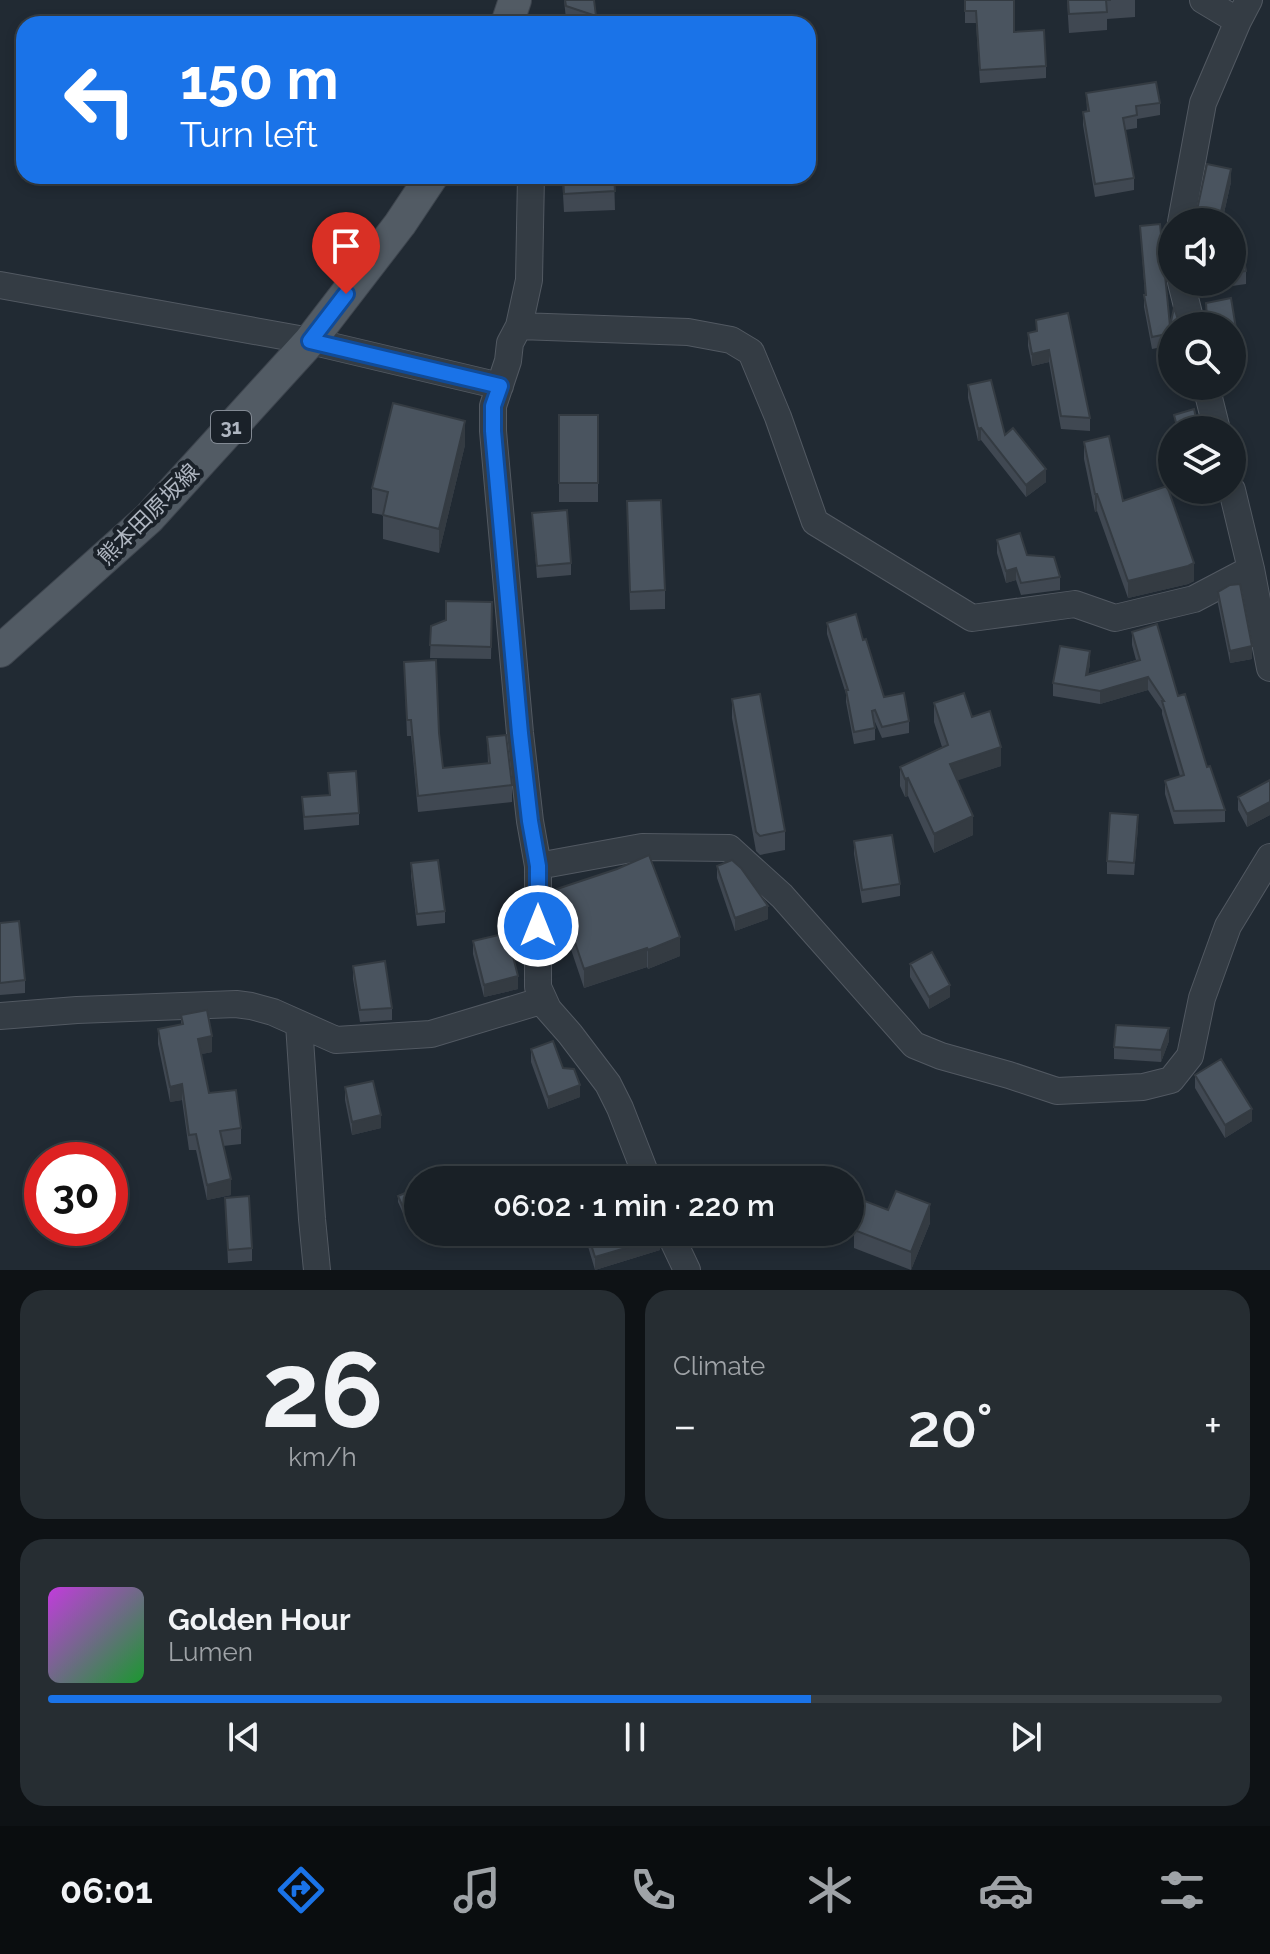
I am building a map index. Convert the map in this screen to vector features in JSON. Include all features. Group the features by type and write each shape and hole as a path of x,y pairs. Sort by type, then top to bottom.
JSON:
{"main road":[{"name":"熊本田原坂線","path":"0,651 149,518 310,341 400,224 427,184"}],"street":[{"path":"1184,208 1203,103 1227,7"},
{"path":"531,184 529,280 519,326 510,343 508,361 493,406 493,431 520,733 538,866 538,987 548,1009 608,1084 643,1166"},
{"path":"0,285 310,341 500,386"},
{"path":"519,326 688,332 731,340 751,352 815,522 972,618 1075,604 1115,618 1194,599 1251,569"},
{"path":"1235,504 1270,668"},
{"path":"538,866 642,847 729,848 782,896 914,1045 1057,1091 1143,1087 1171,1080 1190,1056 1202,998 1228,926 1270,857"},
{"path":"0,1016 236,1004 251,1006 336,1040 431,1034 544,1000"},
{"path":"299,1024 317,1270"},
{"path":"676,1246 687,1270"}],"building":[{"path":"565,0 594,0 596,16 566,6"},
{"path":"965,0 1014,0 1014,32 1044,30 1046,66 980,70 976,11 965,11"},
{"path":"1068,0 1106,0 1107,12 1069,14"},
{"path":"1156,82 1160,103 1136,106 1137,115 1123,118 1134,178 1095,184 1083,112 1089,111 1086,93"},
{"path":"1207,164 1231,169 1222,208 1197,208"},
{"path":"563,184 615,184 615,191 564,194"},
{"path":"1158,224 1158,296 1167,296 1169,312 1158,312 1158,336 1152,337 1144,295 1140,226"},
{"path":"1231,298 1233,312 1207,312 1206,303"},
{"path":"1068,313 1090,418 1061,416 1049,350 1032,354 1028,333 1037,331 1036,320"},
{"path":"991,380 1005,435 1013,428 1046,469 1026,485 981,428 978,429 968,385"},
{"path":"393,403 465,421 439,529 383,515 388,492 372,488"},
{"path":"1194,409 1196,416 1174,416"},
{"path":"559,415 598,415 598,483 559,483"},
{"path":"1109,436 1123,501 1158,489 1158,504 1173,504 1194,563 1128,581 1095,494 1084,442"},
{"path":"661,500 665,590 630,592 627,501"},
{"path":"567,510 571,563 537,566 532,513"},
{"path":"1020,533 1027,555 1054,557 1060,577 1021,583 1016,568 1006,571 997,540"},
{"path":"1240,584 1252,646 1230,651 1218,592 1230,585"},
{"path":"446,601 492,602 491,647 430,645 431,626 446,620"},
{"path":"856,614 884,697 904,693 909,721 882,727 875,710 872,711 875,728 854,732 848,690 827,623"},
{"path":"1157,624 1178,696 1185,694 1207,767 1210,766 1225,810 1174,811 1165,781 1184,775 1164,701 1148,677 1100,691 1053,683 1060,646 1090,651 1086,675 1140,660 1132,632"},
{"path":"436,660 443,768 490,763 487,737 506,735 512,785 418,796 411,720 407,720 404,662"},
{"path":"964,693 972,717 990,711 1001,747 950,764 973,816 934,834 900,767 948,745 934,703"},
{"path":"760,694 785,831 760,836 756,832 732,699"},
{"path":"356,771 359,813 304,817 302,797 330,795 328,773"},
{"path":"1270,780 1270,802 1247,814 1238,797"},
{"path":"1110,813 1138,815 1134,863 1107,861"},
{"path":"892,835 900,884 862,890 854,841"},
{"path":"649,855 680,937 584,969 557,889"},
{"path":"438,860 445,911 417,914 411,863"},
{"path":"732,860 768,906 735,918 717,866"},
{"path":"19,921 25,980 0,983 0,923"},
{"path":"507,933 518,976 484,985 473,941"},
{"path":"932,952 950,985 929,997 910,964"},
{"path":"385,961 392,1008 360,1010 353,966"},
{"path":"207,1010 212,1036 198,1039 209,1093 236,1090 241,1128 220,1131 231,1179 207,1185 196,1134 189,1135 182,1084 170,1087 158,1029 183,1024 181,1015"},
{"path":"1116,1025 1169,1028 1161,1050 1114,1047"},
{"path":"553,1041 563,1068 574,1069 580,1085 548,1097 531,1049"},
{"path":"1221,1059 1252,1109 1225,1125 1195,1075"},
{"path":"373,1081 381,1115 352,1122 345,1087"},
{"path":"896,1191 930,1204 911,1252 864,1234 865,1201 888,1210"},
{"path":"404,1193 404,1209 398,1196"},
{"path":"249,1196 252,1248 228,1250 225,1198"},
{"path":"591,1246 633,1246 595,1257"}],"route":[{"path":"346,294 310,341 500,386 493,406 493,431 520,733 538,866 538,926"}]}
